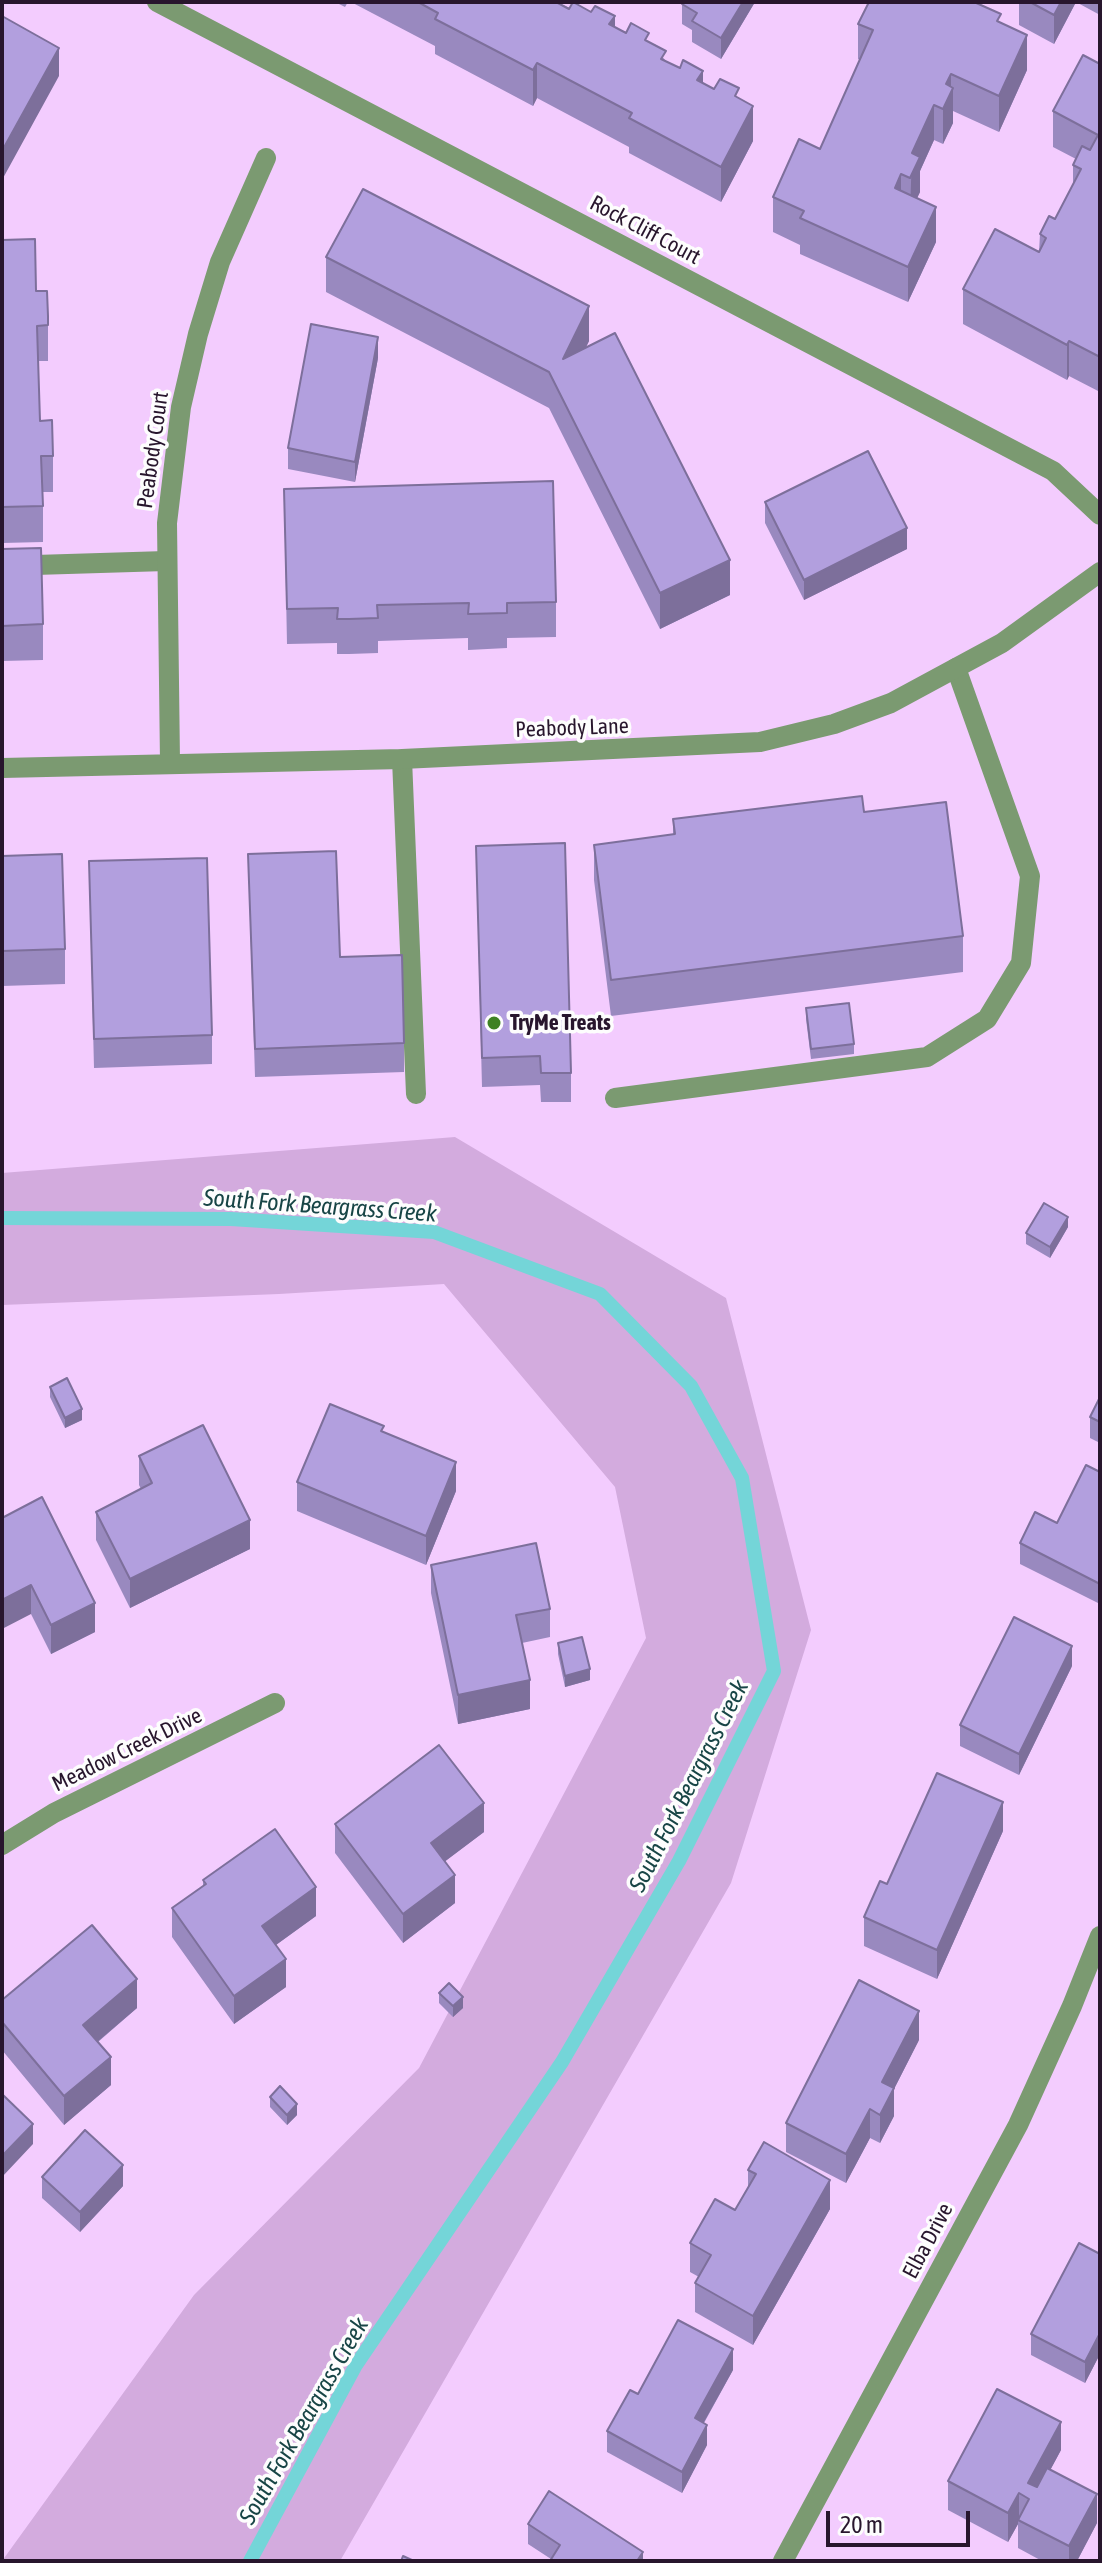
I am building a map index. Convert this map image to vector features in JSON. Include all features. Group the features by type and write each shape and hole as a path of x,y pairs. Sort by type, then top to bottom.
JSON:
{"street":[{"name":"Rock Cliff Court","path":"157,2 1053,471 1100,515"},
{"name":"Peabody Court","path":"170,762 167,523 181,407 198,334 220,262 266,158"},
{"path":"2,566 166,561"},
{"name":"Peabody Lane","path":"2,768 402,759 760,742 834,724 891,703 1002,643 1100,572"},
{"path":"615,1098 927,1057 987,1019 1021,963 1030,876 956,668"},
{"path":"402,759 416,1094"},
{"name":"Meadow Creek Drive","path":"2,1845 54,1813 275,1703"},
{"name":"Elba Drive","path":"783,2561 1018,2125 1100,1936"}],"shaded area":[{"path":"455,1137 726,1298 811,1630 731,1883 340,2561 2,2561 194,2295 419,2068 646,1638 615,1487 444,1284 2,1305 2,1173"}],"building":[{"path":"418,2 556,2 569,9 573,2 591,12 595,6 615,16 609,24 626,33 631,23 649,33 645,40 666,51 661,59 680,68 683,60 703,71 697,80 714,89 720,79 739,88 735,96 753,106 721,167 629,118 632,113 537,63 533,70 435,19 438,13"},
{"path":"683,2 743,2 721,38 692,21 697,13"},
{"path":"869,2 974,2 1001,14 997,21 1027,35 999,96 951,74 946,84 953,88 943,109 934,105 912,153 920,157 910,178 901,174 895,188 936,207 908,267 800,218 804,211 773,197 799,139 820,149 873,30 858,24"},
{"path":"1030,2 1061,2 1054,15"},
{"path":"2,16 59,48 2,151"},
{"path":"1083,55 1100,64 1100,357 1069,341 1067,345 963,289 995,229 1039,252 1046,238 1040,234 1049,216 1055,219 1081,169 1073,165 1082,146 1090,150 1098,135 1053,111"},
{"path":"363,189 589,306 563,359 615,333 730,560 660,593 549,372 326,257"},
{"path":"35,239 36,291 47,291 48,316 48,325 37,326 40,421 52,420 53,456 41,456 43,506 2,507 2,240"},
{"path":"311,324 378,337 355,462 288,448"},
{"path":"868,451 907,528 804,580 765,502"},
{"path":"553,481 556,602 507,603 507,613 468,614 469,603 377,605 378,618 349,619 337,619 338,608 287,609 284,489"},
{"path":"41,548 43,624 2,626 2,549"},
{"path":"862,796 864,812 946,802 963,936 611,980 594,845 675,834 673,819"},
{"path":"565,843 571,1073 541,1073 540,1056 482,1058 476,846"},
{"path":"336,851 340,957 402,955 404,1043 255,1049 248,854"},
{"path":"62,854 65,949 2,951 2,856"},
{"path":"207,858 212,1035 94,1039 89,861"},
{"path":"849,1003 854,1044 811,1049 806,1008"},
{"path":"1044,1203 1068,1217 1050,1247 1026,1233"},
{"path":"67,1378 82,1409 65,1418 50,1387"},
{"path":"1100,1397 1100,1422 1090,1417"},
{"path":"330,1404 384,1426 381,1431 456,1462 426,1536 297,1482"},
{"path":"203,1425 250,1520 130,1579 96,1512 152,1483 139,1456"},
{"path":"1086,1465 1100,1472 1100,1584 1020,1543 1035,1512 1057,1523"},
{"path":"42,1497 95,1603 51,1625 31,1585 2,1600 2,1518"},
{"path":"536,1543 550,1609 516,1615 530,1680 458,1695 431,1565"},
{"path":"1014,1617 1072,1646 1019,1754 960,1725"},
{"path":"582,1637 590,1669 565,1676 558,1643"},
{"path":"439,1745 484,1803 431,1843 455,1875 403,1914 335,1824"},
{"path":"937,1773 1003,1802 937,1950 864,1917 880,1881 887,1884"},
{"path":"275,1829 316,1887 262,1926 286,1959 234,1996 172,1908 206,1884 203,1880"},
{"path":"92,1925 137,1979 83,2025 111,2057 64,2096 2,2022 2,2000"},
{"path":"859,1980 919,2011 882,2082 894,2088 880,2115 870,2109 846,2154 786,2123"},
{"path":"449,1983 463,1997 453,2006 439,1993"},
{"path":"280,2086 297,2104 287,2115 270,2097"},
{"path":"2,2094 33,2124 2,2156"},
{"path":"85,2130 123,2165 80,2212 42,2177"},
{"path":"764,2142 830,2180 753,2316 695,2283 711,2255 690,2243 715,2199 735,2210 756,2174 748,2170"},
{"path":"1079,2243 1100,2254 1100,2333 1085,2362 1031,2334"},
{"path":"678,2320 733,2349 695,2418 707,2425 682,2472 607,2431 630,2390 638,2394"},
{"path":"997,2389 1061,2422 1028,2483 1037,2487 1047,2468 1097,2494 1069,2546 1018,2520 1029,2499 1019,2493 1008,2513 948,2481"},
{"path":"549,2491 643,2552 637,2561 550,2561 560,2545 528,2524"}],"waterway":[{"name":"South Fork Beargrass Creek","path":"2,1218 231,1219 434,1232 600,1294 691,1386 742,1478 774,1671 679,1861 562,2062 356,2365 250,2561"}],"place":[{"name":"TryMe Treats","path":"494,1023"}]}
